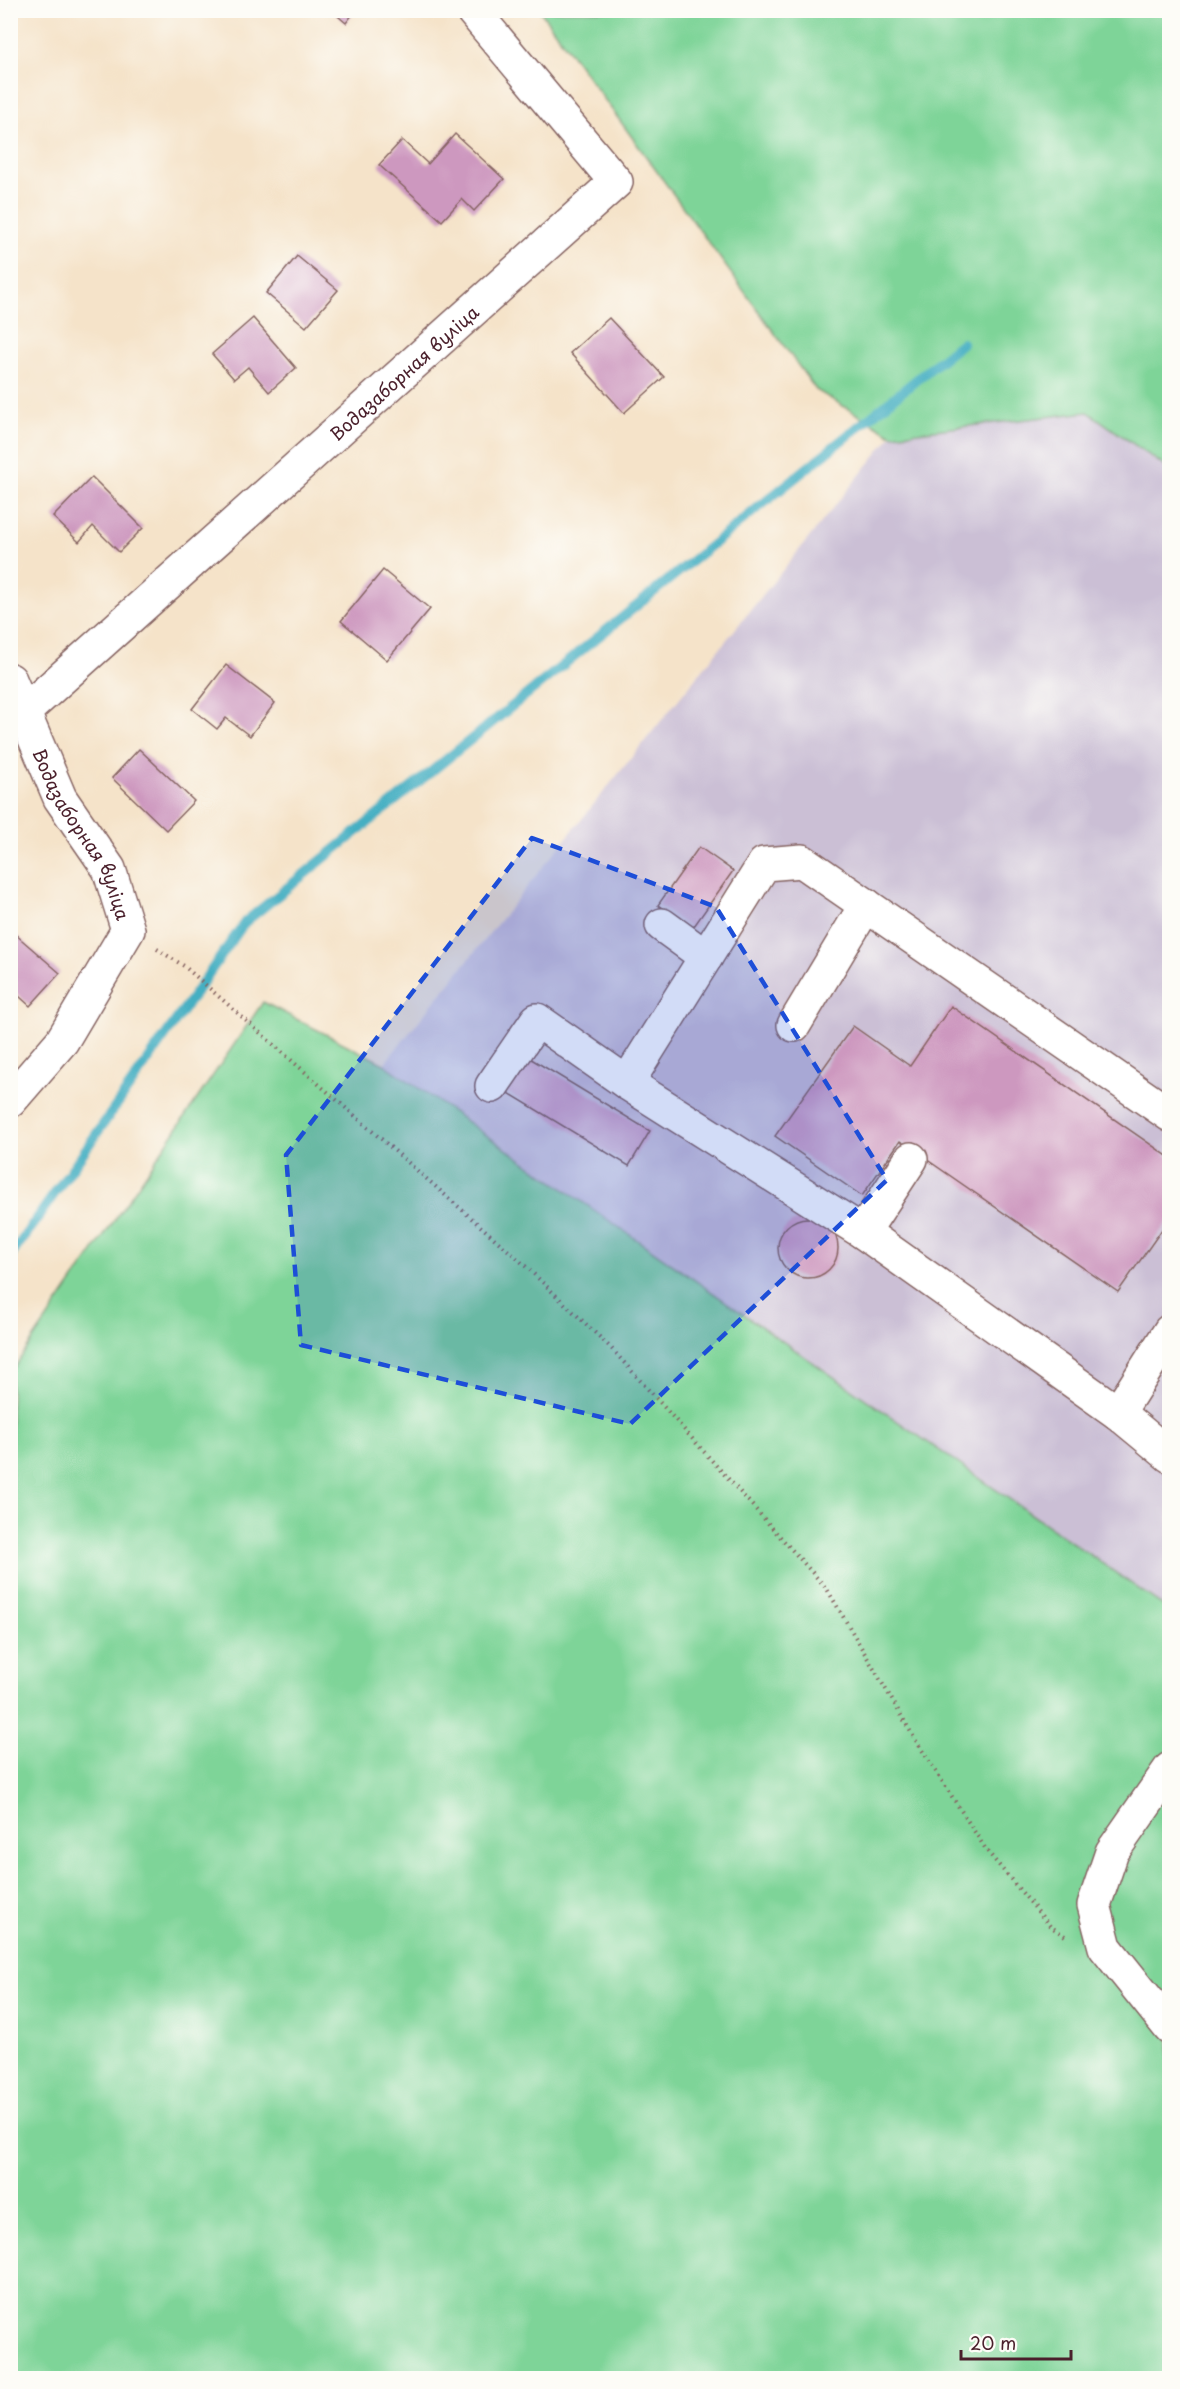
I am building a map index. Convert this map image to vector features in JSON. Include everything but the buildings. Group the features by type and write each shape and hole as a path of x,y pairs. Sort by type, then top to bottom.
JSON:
{"street":[{"name":"Водазаборная вуліца","path":"25,711 616,182 472,10"},
{"name":"Водазаборная вуліца","path":"10,680 60,798 109,869 128,930 62,1041 10,1101"},
{"path":"627,1083 764,864 802,861 1170,1115"},
{"path":"794,1024 866,905"},
{"path":"662,925 706,957"},
{"path":"492,1086 537,1020 627,1083 863,1232 1118,1413 1170,1456"},
{"path":"863,1232 911,1160"},
{"path":"1118,1413 1170,1331"},
{"path":"1170,1769 1112,1852 1094,1905 1105,1947 1170,2028"}],"path":[{"path":"184,966 518,1259 611,1348 827,1588 915,1739 987,1851 1050,1926 1069,1939"}],"highlighted area":[{"path":"532,838 716,907 887,1180 630,1424 301,1345 286,1155"}],"shaded area":[{"path":"1088,412 1169,469 1169,1610 384,1064 892,435"}],"green space":[{"path":"540,11 1169,11 1169,469 1088,412 892,435 816,390"},
{"path":"263,1002 384,1064 1169,1610 1169,2378 11,2378 11,1372"}],"waterway":[{"path":"10,1257 245,922 962,343"}]}
